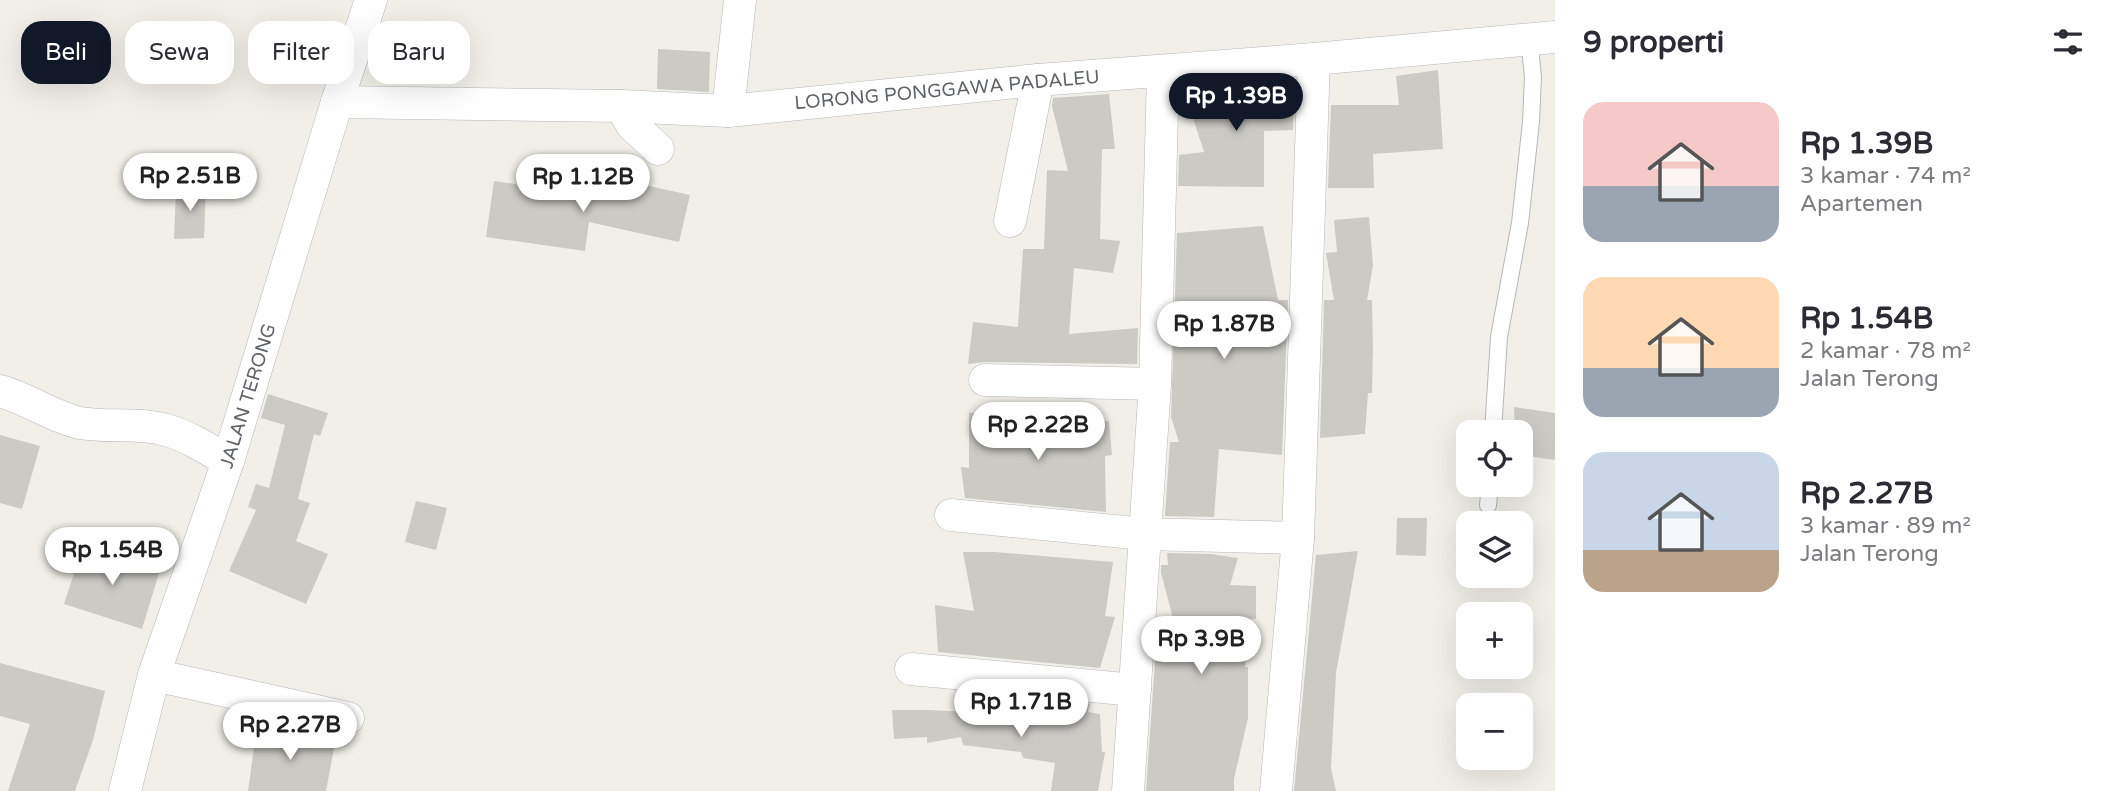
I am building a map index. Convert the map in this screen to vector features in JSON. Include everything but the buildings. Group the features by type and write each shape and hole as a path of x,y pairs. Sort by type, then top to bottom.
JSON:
{"street":[{"name":"JALAN TERONG","path":"125,791 154,675 228,461 337,102 371,0"},
{"path":"728,111 740,0"},
{"name":"LORONG PONGGAWA PADALEU","path":"337,102 621,106 728,111 1038,80 1542,38"},
{"path":"1276,791 1298,538 1314,59"},
{"path":"1128,791 1155,384 1163,71"},
{"path":"1010,221 1038,80"},
{"path":"621,106 632,125 658,149"},
{"path":"985,380 1155,384"},
{"path":"0,391 22,397 60,417 79,422 164,429 187,437 228,461"},
{"path":"951,515 1144,534 1298,538"},
{"path":"911,669 1135,690"},
{"path":"154,675 348,718"}],"lane":[{"path":"1494,420 1499,337 1520,223 1531,122 1532,77 1542,38"},
{"path":"1488,505 1489,497"}]}
